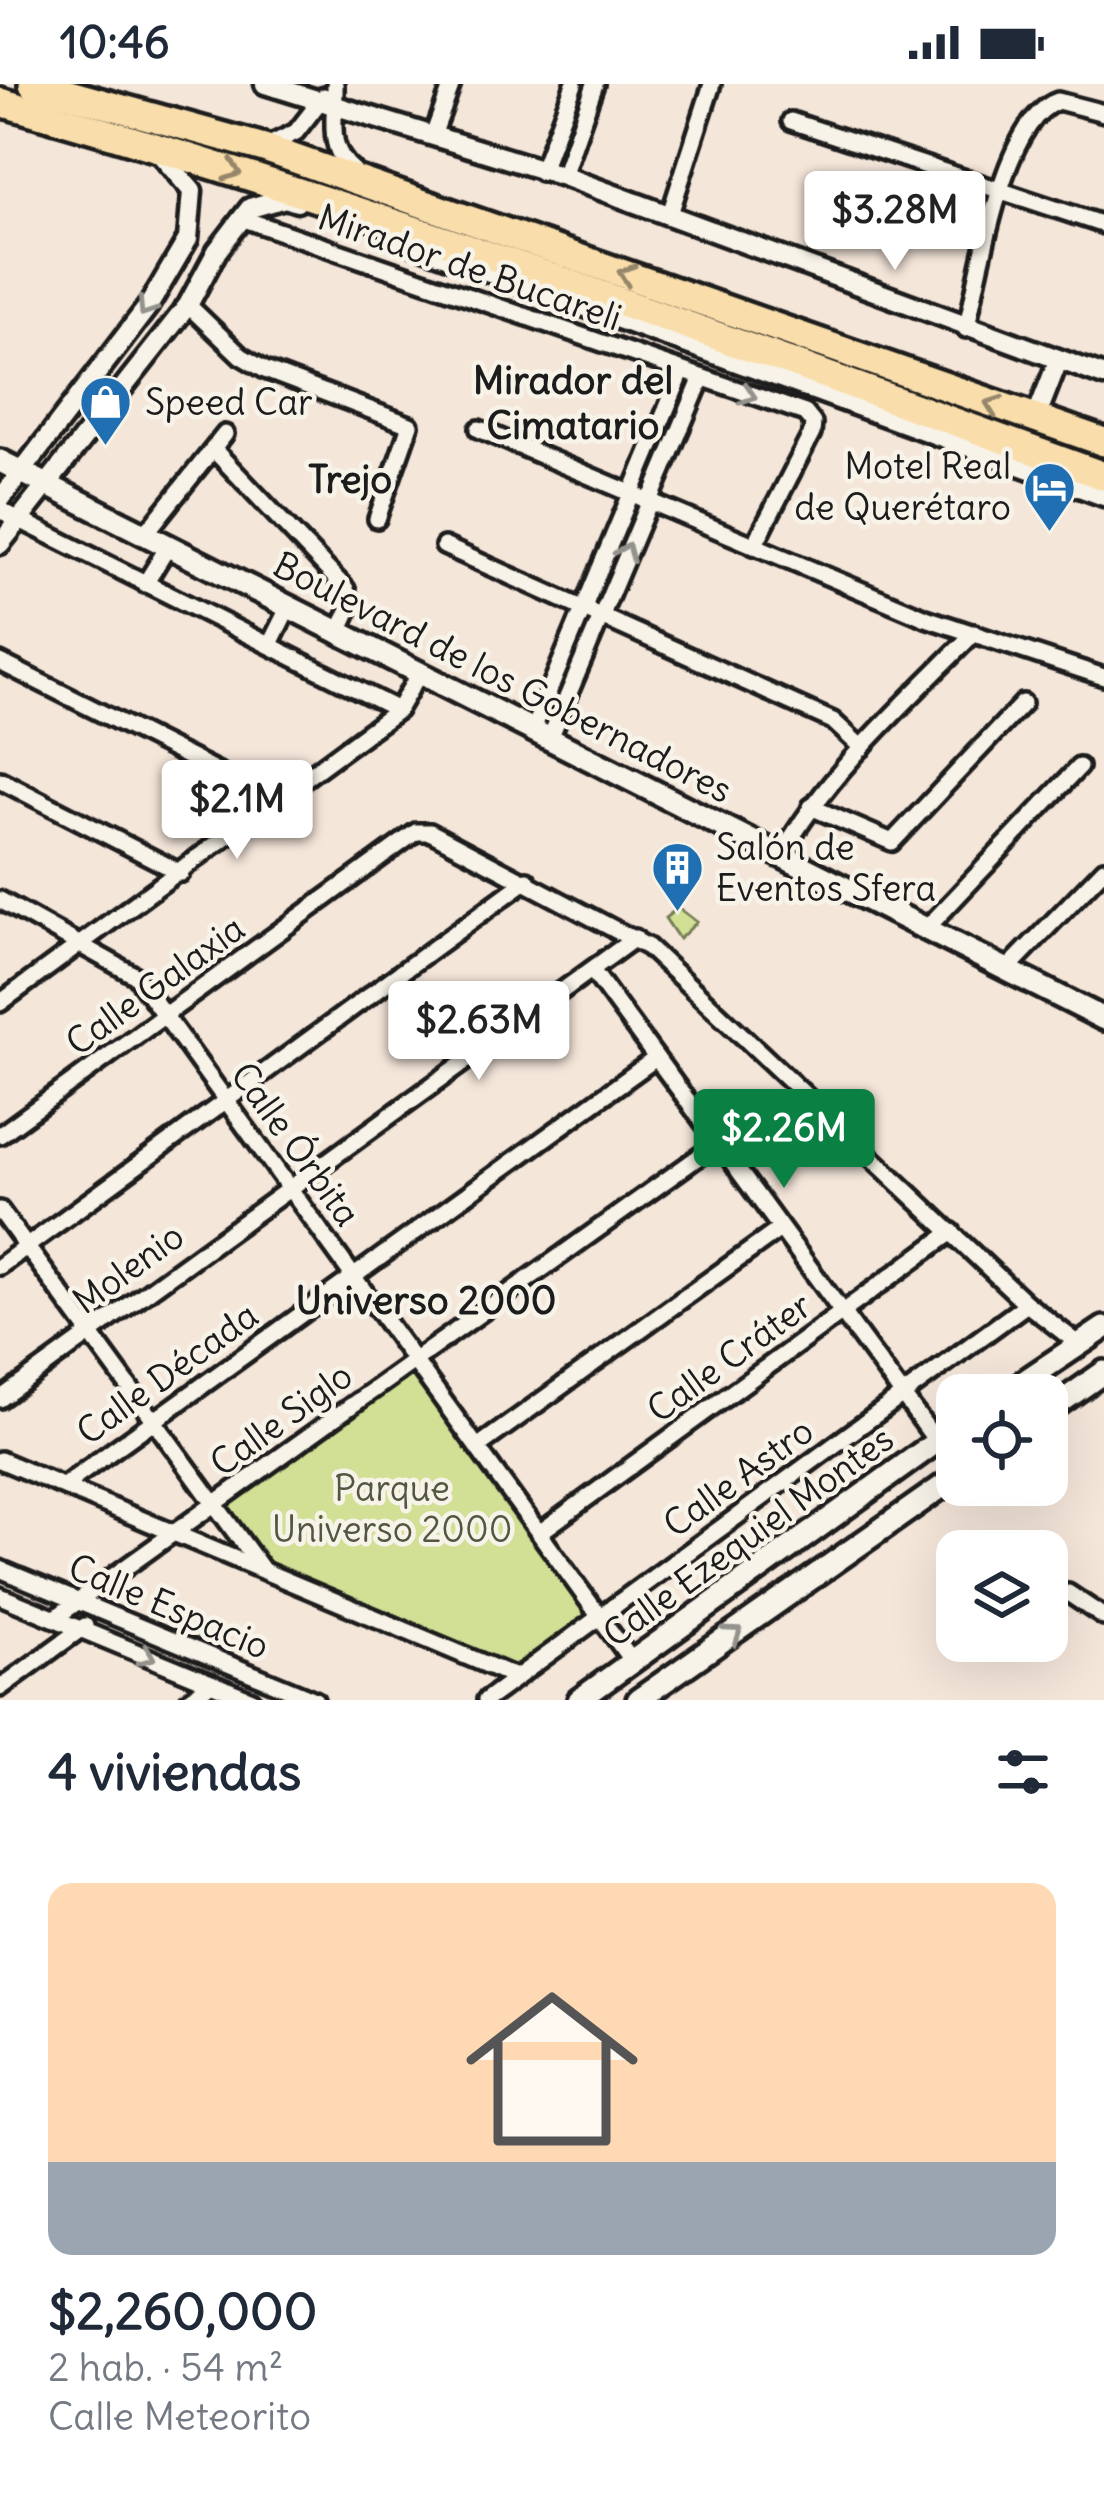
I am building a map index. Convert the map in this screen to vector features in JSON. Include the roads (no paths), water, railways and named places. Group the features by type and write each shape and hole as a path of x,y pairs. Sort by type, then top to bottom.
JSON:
{"highway":[{"path":"34,84 264,148 1104,442"},
{"path":"0,102 143,141 542,275 1104,476"},
{"path":"542,275 644,327"}],"main road":[{"name":"Boulevard de los Gobernadores","path":"0,461 1101,1013"},
{"path":"1036,1374 1104,1328"},
{"path":"1068,1397 1104,1372"},
{"name":"Calle Ezequiel Montes","path":"579,1700 936,1443"},
{"name":"Calle Ezequiel Montes","path":"638,1700 936,1491"}],"street":[{"path":"265,84 331,93 1104,376"},
{"path":"434,133 452,84"},
{"path":"541,172 574,84"},
{"path":"562,176 595,84"},
{"path":"670,214 712,84"},
{"path":"264,148 296,132 331,93"},
{"path":"331,93 337,149 343,162 370,184"},
{"path":"967,329 1001,191 1024,128 1044,105 1071,101 1104,113"},
{"path":"791,121 1104,225"},
{"path":"0,500 127,336 188,239 192,191 172,163 143,141"},
{"path":"0,544 188,305 241,218 265,201 285,198 1104,496"},
{"name":"Mirador de Bucareli","path":"241,218 681,374 805,413 813,423 754,546"},
{"path":"188,239 207,234 217,251"},
{"path":"188,305 241,356 265,370 410,425 376,519"},
{"path":"1035,420 1058,361"},
{"path":"542,734 639,498 681,374"},
{"path":"639,498 701,380"},
{"path":"478,429 754,546 974,633 1104,677"},
{"path":"146,533 225,434"},
{"path":"215,451 346,590 351,605 339,631"},
{"path":"0,510 398,710"},
{"path":"145,584 169,544"},
{"path":"444,546 833,721 862,748"},
{"path":"270,644 289,606"},
{"path":"781,855 811,807 862,748 974,633"},
{"path":"0,662 276,801"},
{"path":"0,1003 398,710 420,672"},
{"path":"811,807 892,842 1023,704"},
{"path":"926,928 1079,767"},
{"path":"0,780 181,873"},
{"name":"Calle Galaxia","path":"0,1135 416,832 430,832 635,938 1028,1304 1080,1345"},
{"path":"1007,969 1104,869"},
{"path":"0,1266 527,880"},
{"name":"Calle Órbita","path":"0,900 84,942 136,976 418,1359 631,1660"},
{"name":"Molenio","path":"0,1399 635,938"},
{"path":"592,970 936,1441"},
{"name":"Calle Década","path":"65,1484 656,1058"},
{"name":"Calle Siglo","path":"55,1618 718,1144"},
{"path":"0,1210 264,1572"},
{"path":"480,1445 780,1229"},
{"name":"Calle Cráter","path":"542,1531 952,1232"},
{"name":"Calle Astro","path":"486,1700 1028,1304"},
{"path":"0,1460 516,1677"},
{"name":"Calle Espacio","path":"0,1569 315,1700"},
{"path":"1068,1593 1104,1617"},
{"name":"Calle Espacio","path":"0,1596 252,1700"},
{"path":"0,1688 105,1611"},
{"path":"189,1700 212,1684"}],"place":[{"name":"Speed Car","path":"106,448"},
{"name":"Motel Real de Querétaro","path":"1050,533"},
{"name":"Salón de Eventos Sfera","path":"677,914"}],"district":[{"name":"Mirador del Cimatario","path":"573,402"},
{"name":"Trejo","path":"350,479"},
{"name":"Universo 2000","path":"426,1300"}],"park label":[{"name":"Parque Universo 2000","path":"392,1508"}]}
